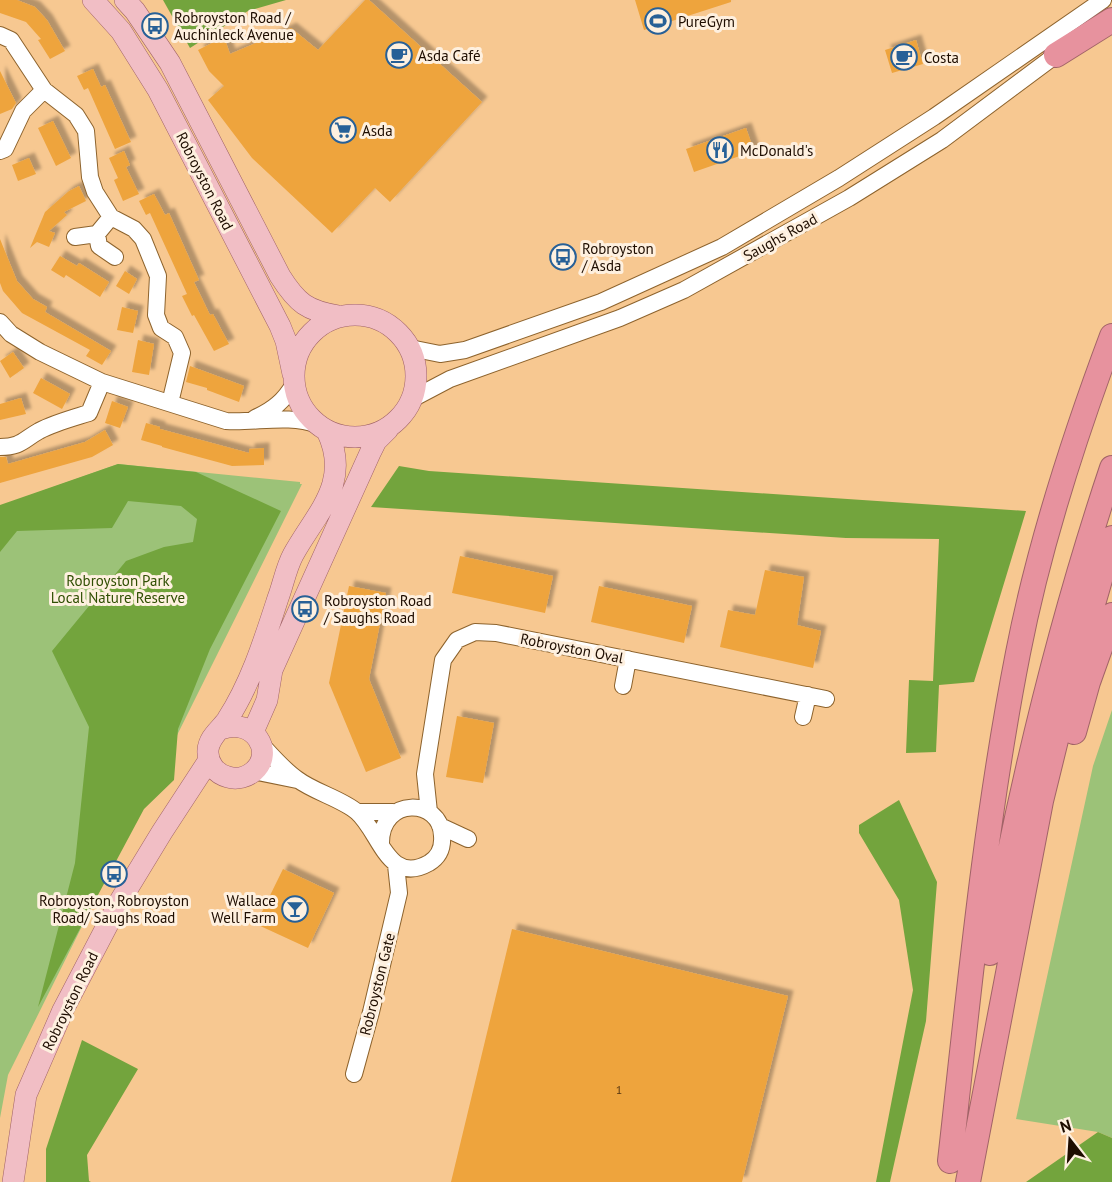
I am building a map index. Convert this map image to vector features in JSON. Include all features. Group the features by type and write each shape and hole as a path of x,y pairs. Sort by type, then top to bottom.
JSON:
{"highway":[{"path":"1056,55 1112,20"},
{"path":"948,1172 995,790 1018,653 1062,478 1112,336"},
{"path":"948,1172 1019,802 1072,596 1112,468"},
{"path":"968,1182 1041,801 1069,687 1112,538"},
{"path":"989,1069 1070,746 1088,682 1112,615"}],"main road":[{"name":"Robroyston Road","path":"93,0 121,31 158,90 280,326 286,341 293,379"},
{"name":"Robroyston Road","path":"124,0 135,11 170,63 292,295 313,310 339,316"},
{"path":"216,768 232,779 241,778 258,765 262,754 257,738 272,670 376,441 391,426 405,412 416,384 416,368 410,348 396,330 387,323 367,315 339,316 318,326 300,347 293,379 300,403 310,418 322,428 346,437 364,437 391,426"},
{"name":"Robroyston Road","path":"13,1182 26,1095 63,1010 120,901 162,832 216,768 208,751 211,740 241,698 256,664 292,557 329,498 334,483 332,441 322,428"},
{"path":"221,729 238,725 257,738"}],"street":[{"name":"Saughs Road","path":"410,348 440,354 465,350 601,303 722,247 839,178 924,124 1103,0"},
{"name":"Saughs Road","path":"412,399 450,378 620,318 684,290 849,198 942,140 1112,11"},
{"path":"0,34 11,39 44,90 76,116 86,131 90,177 95,192 111,217 134,229 143,239 158,276 156,315 161,328 175,337 182,353 170,404"},
{"path":"0,151 5,149 22,111 44,90"},
{"path":"111,217 98,234 99,246 116,257"},
{"path":"75,237 98,234"},
{"path":"0,322 11,334 40,352 102,382 226,421 246,422 291,418 304,420 322,428"},
{"path":"246,422 271,411 280,404 293,379"},
{"path":"0,447 26,442 39,431 89,413 102,382"},
{"name":"Robroyston Oval","path":"425,774 443,660 457,640 475,632 496,633 628,658 826,699"},
{"path":"623,686 628,658"},
{"path":"804,717 808,695"},
{"path":"257,738 297,780"},
{"path":"253,771 297,780 357,812 381,843 388,858 396,865 410,869 419,868 432,861 441,852 468,839 440,826"},
{"path":"381,843 383,826 399,810 425,774"},
{"path":"425,774 429,812"},
{"path":"357,812 417,807 429,812 440,826 441,852"},
{"path":"396,865 399,893"},
{"path":"399,893 419,868"},
{"name":"Robroyston Gate","path":"354,1074 399,893"}],"green space":[{"path":"163,0 286,0 248,11 190,48"},
{"name":"Robroyston Park Local Nature Reserve","path":"118,464 302,484 8,1075 0,1118 0,506"},
{"path":"118,464 196,472 281,511 210,649 178,729 174,780 144,809 38,1007 75,863 89,727 52,651 126,561 164,547 193,542 197,519 181,506 128,501 112,528 17,531 0,552 0,505"},
{"path":"399,466 429,471 1026,511 974,682 939,685 936,752 906,753 909,680 933,681 939,539 846,538 371,507"},
{"path":"1112,710 1112,1138 1098,1132 1016,1119 1093,766"},
{"path":"899,800 937,882 926,1021 890,1182 876,1182 913,990 899,900 859,833 859,825"},
{"path":"82,1040 138,1069 87,1155 89,1181 91,1182 46,1182 46,1149"},
{"path":"1098,1132 1112,1138 1112,1182 1026,1182"}],"building":[{"path":"0,0 17,0 35,7 47,20 65,51 50,59 38,40 41,39 26,22 0,13"},
{"name":"Asda","path":"365,0 369,0 482,102 390,202 375,188 332,233 252,158 208,100 224,86 209,71 198,50 224,37 230,54 291,28 318,50"},
{"name":"PureGym","path":"635,0 731,0 731,2 644,30"},
{"name":"Costa","path":"916,40 923,64 892,73 885,50"},
{"path":"93,69 101,87 105,85 131,142 115,149 88,88 84,90 77,76"},
{"path":"0,71 16,103 12,109 0,114"},
{"path":"53,121 71,158 56,166 38,128"},
{"name":"McDonald's","path":"746,128 754,151 694,172 686,149"},
{"path":"124,151 130,165 126,167 139,194 123,201 114,180 118,178 109,158"},
{"path":"29,158 36,174 18,181 12,165"},
{"path":"79,186 86,201 64,212 67,215 49,231 55,233 49,247 37,242 30,248 45,212 69,191"},
{"path":"154,194 165,215 169,213 199,280 194,282 210,315 213,314 229,344 214,351 182,296 187,294 150,213 146,215 139,201"},
{"path":"0,239 17,281 33,299 47,307 45,312 111,351 102,365 86,356 90,350 22,313 3,291 0,283"},
{"path":"60,256 77,266 79,263 109,282 100,297 66,275 64,278 51,270"},
{"path":"125,271 137,279 129,294 116,286"},
{"path":"122,307 138,311 133,333 117,330"},
{"path":"138,340 154,344 149,375 132,372"},
{"path":"13,352 24,368 10,378 0,361"},
{"path":"190,366 244,386 239,402 207,390 207,388 186,382"},
{"path":"41,378 70,394 62,409 33,393"},
{"path":"21,398 26,414 0,420 0,404"},
{"path":"112,401 128,407 120,428 105,423"},
{"path":"146,423 160,427 160,429 249,453 249,449 264,448 264,465 232,466 141,440"},
{"path":"105,430 113,445 92,457 0,483 0,457 6,457 8,464 85,442"},
{"path":"460,556 553,576 545,613 452,593"},
{"path":"765,570 804,577 797,625 821,631 813,668 720,647 728,610 755,615"},
{"path":"349,586 386,593 369,679 401,758 366,772 329,683"},
{"path":"599,586 692,606 684,643 591,622"},
{"path":"457,716 494,723 483,783 446,777"},
{"name":"Wallace Well Farm","path":"283,869 334,893 308,948 256,924"},
{"path":"512,929 788,996 742,1182 451,1182"}],"place":[{"name":"PureGym","path":"658,21"},
{"name":"Robroyston Road / Auchinleck Avenue","path":"155,26"},
{"name":"Asda Café","path":"399,55"},
{"name":"Costa","path":"904,57"},
{"name":"Asda","path":"343,130"},
{"name":"McDonald's","path":"720,150"},
{"name":"Robroyston / Asda","path":"563,257"},
{"name":"Robroyston Road / Saughs Road","path":"305,609"},
{"name":"Robroyston, Robroyston Road/ Saughs Road","path":"114,874"},
{"name":"Wallace Well Farm","path":"295,909"}]}
